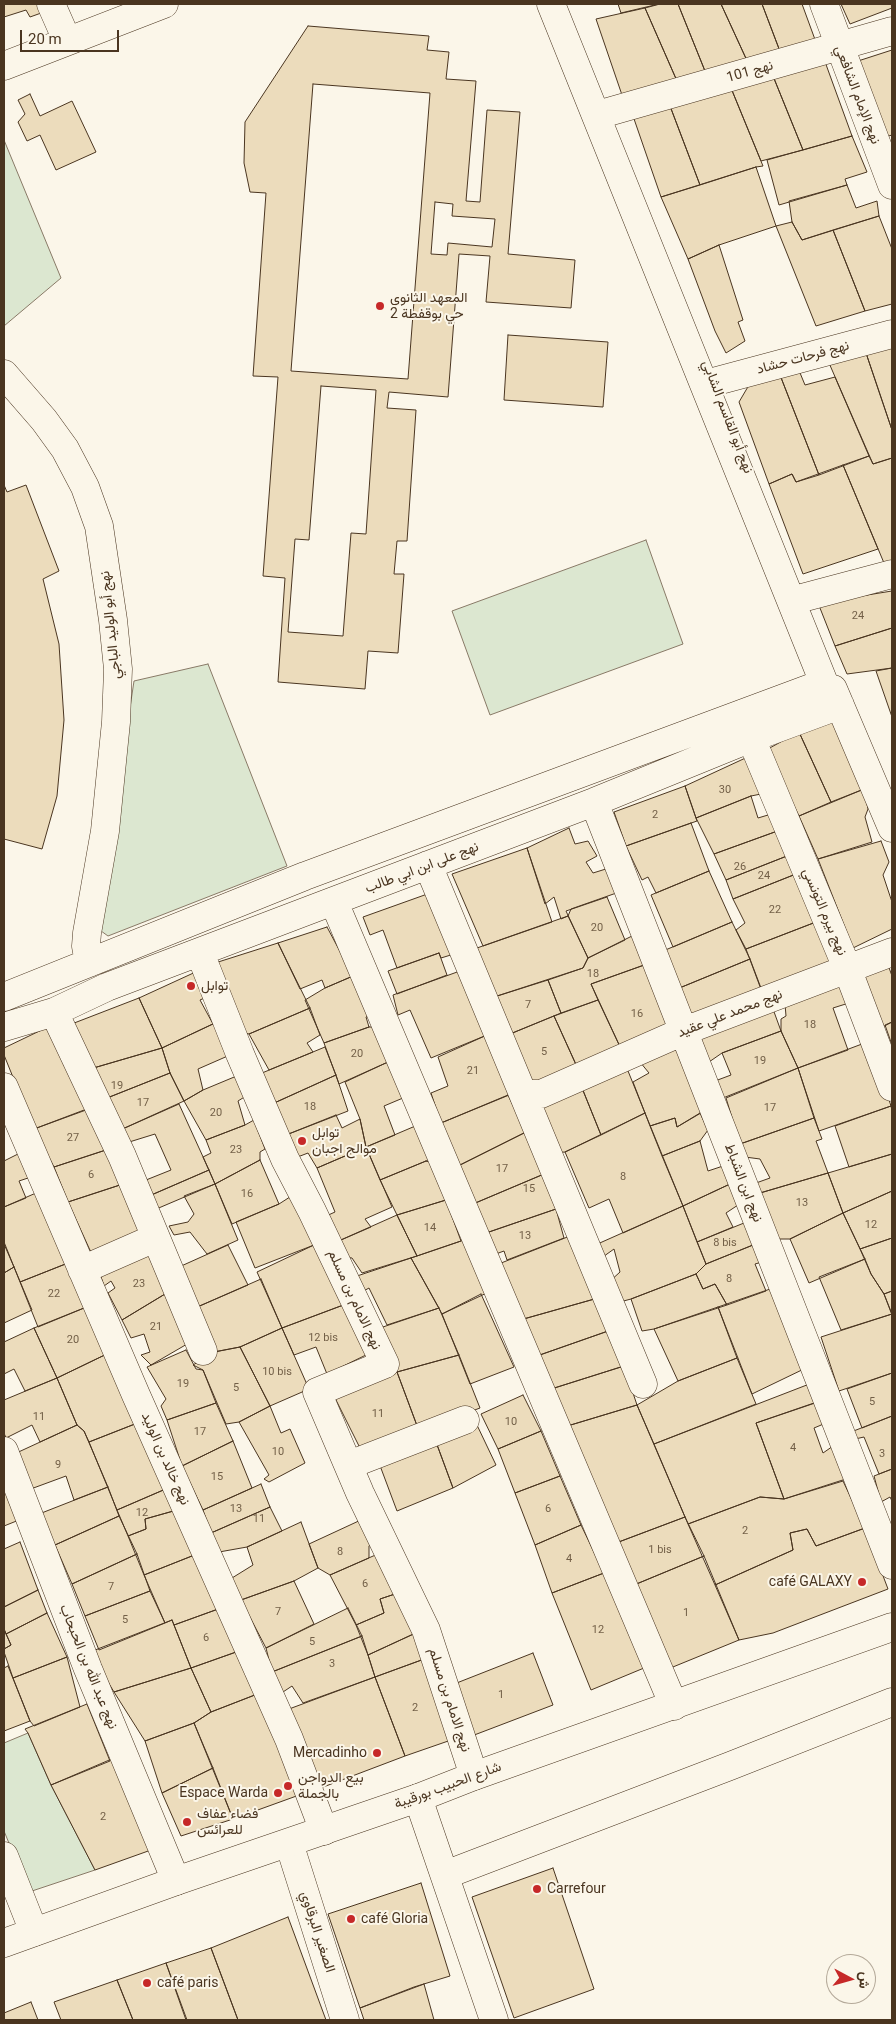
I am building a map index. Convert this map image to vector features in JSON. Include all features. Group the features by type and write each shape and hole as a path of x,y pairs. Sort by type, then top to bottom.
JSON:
{"street":[{"path":"51,4 66,38"},
{"path":"4,64 154,4"},
{"path":"4,64 164,4"},
{"path":"4,997 305,876 824,683 551,4"},
{"name":"نهج أبو القاسم الشابي","path":"566,4 840,705 881,772 892,828"},
{"name":"نهج الإمام الشافعي","path":"824,4 892,185"},
{"name":"نهج 101","path":"608,112 892,31"},
{"name":"نهج فرحات حشاد","path":"713,382 892,334"},
{"name":"نهج أبو الوليد الباجي","path":"4,374 44,420 65,449 85,486 99,526 109,592 118,669 116,722 105,831 87,932 86,946 89,963"},
{"path":"798,599 892,574"},
{"name":"نهج على ابن ابي طالب","path":"4,1027 54,1012 107,987 594,802 751,738 840,705"},
{"name":"نهج بيرم التونسي","path":"751,738 848,968 892,1087"},
{"name":"نهج ابن الشباط","path":"594,802 892,1565"},
{"path":"428,865 643,1384"},
{"path":"334,902 674,1706"},
{"name":"نهج محمد علي عقيد","path":"523,1094 541,1094 684,1032 892,952"},
{"name":"نهج الامام بن مسلم","path":"200,953 240,1054 285,1159 385,1364 317,1392 360,1493 426,1630 474,1776"},
{"path":"54,1012 122,1156 203,1351"},
{"name":"نهج خالد بن الوليد","path":"4,1087 82,1270 289,1739 324,1831"},
{"path":"82,1270 155,1238"},
{"path":"349,1465 465,1420"},
{"name":"نهج عبد الله بن الحبحاب","path":"4,1451 88,1668 176,1881"},
{"name":"شارع الحبيب بورقيبة","path":"4,1943 176,1881 289,1844 892,1627"},
{"path":"445,1875 892,1702"},
{"path":"418,1798 494,2020"},
{"name":"الصغير البرقاوي","path":"289,1844 346,2020"},
{"path":"4,1856 34,1932"}],"green space":[{"path":"4,140 61,278 4,326"},
{"path":"646,540 683,644 490,715 452,611"},
{"path":"208,664 287,866 108,936 97,928 134,681"},
{"path":"28,1733 51,1785 95,1870 29,1892 4,1831 4,1743"}],"building":[{"path":"4,4 41,4 44,12 30,17 26,10 4,17"},
{"path":"618,4 659,4 621,13"},
{"path":"660,4 678,4 707,76 677,81 645,8"},
{"path":"678,4 721,4 749,65 707,76"},
{"path":"721,4 762,4 781,54 749,65"},
{"path":"762,4 802,4 817,45 781,54"},
{"path":"841,4 892,4 892,8 850,24"},
{"path":"645,8 677,81 622,95 596,19"},
{"path":"308,26 429,36 427,50 449,52 446,79 476,81 466,201 480,202 487,110 520,112 508,254 575,260 571,308 486,302 490,256 459,254 448,397 389,392 387,408 416,410 407,541 397,541 394,574 404,574 398,653 368,651 365,689 278,682 285,578 263,576 278,377 253,376 266,193 250,192 244,163 245,122","holes":["313,84 430,93 408,379 291,371","435,202 453,204 452,216 495,219 492,247 448,243 447,255 431,254","321,386 376,390 366,534 351,533 343,636 288,632 295,539 309,540"]},
{"path":"892,50 892,135 885,137 858,61"},
{"path":"824,59 852,136 803,150 773,76"},
{"path":"773,76 803,150 761,161 731,88"},
{"path":"731,88 763,166 700,185 670,106"},
{"path":"30,94 40,116 72,101 96,152 56,170 40,135 27,141 18,122 25,114 18,100"},
{"path":"670,106 700,185 661,197 633,116"},
{"path":"852,136 867,172 845,179 847,185 779,205 767,160"},
{"path":"756,167 776,226 719,245 688,259 661,197"},
{"path":"847,185 856,208 877,201 879,216 802,240 792,222 789,201"},
{"path":"879,216 892,249 892,304 865,311 833,230"},
{"path":"792,222 802,240 833,230 865,311 816,326 776,226"},
{"path":"719,245 743,320 738,322 745,341 726,353 715,331 688,259"},
{"path":"508,335 608,342 603,407 504,400"},
{"path":"892,346 892,430 866,353"},
{"path":"866,353 892,430 892,458 873,464 829,363"},
{"path":"798,368 805,385 835,377 869,456 819,475 780,375"},
{"path":"780,375 819,475 796,482 792,474 769,484 739,402 749,385"},
{"path":"869,456 873,464 892,458 892,560 884,563 843,465"},
{"path":"843,465 878,549 803,574 769,484 792,474 796,482"},
{"path":"4,485 7,492 26,485 59,571 43,579 59,644 64,720 57,796 42,849 4,839"},
{"path":"892,591 892,628 835,646 818,603"},
{"path":"892,628 892,668 847,674 835,646"},
{"path":"892,668 892,717 876,671"},
{"path":"834,718 864,789 831,802 799,732"},
{"path":"799,732 831,802 799,816 766,750"},
{"path":"752,755 766,793 751,796 696,818 685,786"},
{"path":"685,786 697,821 626,846 614,812"},
{"path":"864,789 868,809 865,817 872,842 818,859 799,816"},
{"path":"751,796 758,818 778,812 783,829 714,854 696,818"},
{"path":"691,823 709,871 656,893 648,877 642,880 626,846"},
{"path":"569,828 575,844 588,841 597,856 586,862 593,873 609,868 622,891 571,909 568,916 561,919 554,897 545,904 527,848"},
{"path":"783,829 792,854 726,880 714,854"},
{"path":"881,841 889,862 883,875 892,902 892,929 853,948 818,859"},
{"path":"527,848 552,922 483,946 452,874"},
{"path":"792,854 801,872 733,899 726,880"},
{"path":"709,871 732,922 673,947 651,895"},
{"path":"801,872 816,922 746,949 736,930 745,923 733,899"},
{"path":"433,892 454,954 441,958 439,953 397,968 383,930 370,935 363,917"},
{"path":"607,897 625,940 588,958 566,911"},
{"path":"568,916 588,958 583,968 494,997 477,948"},
{"path":"732,922 750,959 677,989 663,951"},
{"path":"816,922 834,966 762,992 746,949"},
{"path":"327,927 353,976 325,988 322,980 300,989 278,943"},
{"path":"634,935 647,964 591,984 598,1000 561,1013 548,980 583,968 588,958"},
{"path":"278,943 310,1008 249,1034 240,1032 215,963"},
{"path":"439,953 447,975 397,994 388,971"},
{"path":"750,959 764,996 690,1021 677,989"},
{"path":"887,962 892,976 892,1022 879,1029 862,970"},
{"path":"647,964 675,1027 622,1051 591,984"},
{"path":"200,970 209,996 200,1000 213,1024 162,1048 139,998"},
{"path":"460,971 487,1035 431,1058 410,1010 398,1015 393,995"},
{"path":"353,976 372,1014 366,1017 369,1027 324,1043 305,1000 325,988"},
{"path":"548,980 561,1013 510,1034 494,997"},
{"path":"842,983 852,1002 833,1008 848,1050 798,1068 781,1031 781,1019 786,1016 785,1004"},
{"path":"139,998 162,1048 90,1069 69,1025"},
{"path":"598,1000 622,1051 578,1069 554,1016"},
{"path":"310,1008 320,1035 307,1043 313,1052 269,1070 249,1034"},
{"path":"773,1009 781,1031 722,1053 709,1062 700,1036"},
{"path":"554,1016 578,1069 531,1089 510,1034"},
{"path":"219,1021 230,1055 198,1069 203,1090 184,1101 170,1073 162,1048"},
{"path":"892,1022 892,1045 885,1025"},
{"path":"52,1025 86,1110 34,1129 4,1055 4,1048"},
{"path":"369,1027 374,1027 388,1062 339,1084 324,1043"},
{"path":"781,1031 798,1068 723,1098 715,1081 731,1075 722,1053"},
{"path":"487,1035 514,1093 441,1123 431,1093 448,1086 438,1057"},
{"path":"870,1041 891,1106 819,1131 798,1068"},
{"path":"678,1044 706,1110 677,1127 675,1118 650,1126 633,1082 649,1073 640,1062"},
{"path":"325,1047 336,1075 272,1104 262,1073"},
{"path":"162,1048 170,1073 102,1100 90,1069"},
{"path":"388,1062 403,1098 384,1106 395,1135 366,1147 360,1119 345,1082"},
{"path":"626,1066 645,1113 601,1135 580,1083"},
{"path":"798,1068 814,1118 740,1144 726,1098"},
{"path":"170,1073 184,1101 118,1131 102,1100"},
{"path":"239,1075 246,1096 238,1101 245,1125 206,1140 184,1101 203,1090"},
{"path":"336,1075 348,1111 286,1135 272,1104"},
{"path":"580,1083 601,1135 565,1152 553,1153 535,1103"},
{"path":"508,1095 526,1132 460,1165 441,1123"},
{"path":"179,1104 209,1170 149,1196 141,1182 171,1170 155,1134 126,1143 118,1131"},
{"path":"891,1106 892,1154 849,1167 835,1126"},
{"path":"92,1107 112,1148 54,1167 34,1129"},
{"path":"645,1113 683,1206 623,1233 609,1199 589,1208 565,1152"},
{"path":"700,1113 708,1130 700,1141 662,1156 650,1126 675,1118 677,1127"},
{"path":"336,1115 342,1128 360,1119 366,1147 317,1168 308,1153 295,1158 286,1135"},
{"path":"814,1118 822,1139 816,1141 828,1173 760,1193 756,1183 770,1178 760,1159 745,1157 740,1144"},
{"path":"254,1120 265,1149 260,1152 260,1160 215,1184 203,1157 211,1153 206,1140"},
{"path":"420,1124 433,1162 426,1161 380,1180 366,1147"},
{"path":"526,1132 544,1174 473,1204 460,1165"},
{"path":"700,1141 708,1171 723,1166 730,1184 683,1206 662,1156"},
{"path":"366,1147 392,1207 365,1219 371,1227 334,1243 324,1217 335,1212 317,1168"},
{"path":"112,1148 123,1184 68,1202 54,1167"},
{"path":"20,1153 28,1178 19,1181 26,1198 4,1207 4,1161"},
{"path":"892,1154 892,1191 843,1213 828,1173"},
{"path":"260,1160 279,1204 232,1224 215,1184"},
{"path":"426,1161 433,1162 446,1200 397,1215 380,1180"},
{"path":"209,1170 215,1184 154,1210 149,1196"},
{"path":"828,1173 843,1213 790,1239 777,1239 760,1193"},
{"path":"544,1174 556,1209 486,1233 473,1204"},
{"path":"123,1184 146,1235 94,1259 68,1202"},
{"path":"215,1184 238,1240 207,1254 190,1232 174,1235 169,1226 188,1222 194,1214 184,1196"},
{"path":"730,1184 738,1205 726,1213 733,1227 697,1242 683,1206"},
{"path":"892,1191 892,1238 860,1249 843,1213"},
{"path":"36,1193 68,1263 20,1282 4,1242 4,1207"},
{"path":"293,1195 314,1245 255,1268 236,1222 279,1204"},
{"path":"446,1200 461,1241 417,1256 397,1215"},
{"path":"683,1206 706,1264 696,1274 616,1303 609,1282 620,1272 614,1249 600,1259 593,1246"},
{"path":"556,1209 564,1238 507,1260 504,1251 493,1255 486,1233"},
{"path":"843,1213 865,1259 809,1283 790,1239"},
{"path":"397,1215 417,1256 362,1273 352,1258 341,1257 334,1243"},
{"path":"744,1223 750,1227 753,1245 706,1264 697,1242"},
{"path":"570,1236 598,1298 520,1320 496,1265"},
{"path":"892,1238 892,1291 884,1294 871,1274 860,1249"},
{"path":"467,1239 491,1291 442,1314 411,1258"},
{"path":"4,1244 14,1267 4,1273"},
{"path":"228,1245 248,1285 195,1308 179,1267"},
{"path":"314,1245 346,1304 282,1328 257,1272"},
{"path":"753,1245 762,1262 755,1264 766,1291 727,1305 715,1284 703,1289 696,1274 706,1264"},
{"path":"147,1246 170,1291 122,1320 108,1293 115,1288 111,1281 104,1286 99,1271"},
{"path":"411,1258 439,1308 387,1325 369,1288 360,1293 354,1277"},
{"path":"865,1259 871,1274 884,1294 892,1314 841,1330 819,1277"},
{"path":"68,1263 89,1306 38,1327 20,1282"},
{"path":"14,1267 32,1310 4,1323 4,1273"},
{"path":"696,1274 703,1289 715,1284 727,1305 654,1329 642,1331 631,1299"},
{"path":"261,1279 282,1328 240,1347 214,1352 195,1308"},
{"path":"776,1287 808,1367 752,1394 718,1307"},
{"path":"170,1291 194,1340 151,1365 141,1355 150,1352 144,1334 131,1338 122,1320"},
{"path":"892,1291 892,1315 884,1294"},
{"path":"481,1294 514,1367 470,1384 442,1314"},
{"path":"598,1298 611,1330 534,1357 520,1320"},
{"path":"346,1304 368,1354 327,1374 316,1347 294,1355 282,1328"},
{"path":"89,1306 113,1351 57,1378 34,1328"},
{"path":"718,1307 737,1358 678,1381 654,1329"},
{"path":"439,1308 459,1355 397,1372 377,1329"},
{"path":"892,1314 892,1373 839,1391 821,1337"},
{"path":"34,1328 57,1378 25,1391 14,1369 4,1374 4,1342"},
{"path":"282,1328 309,1389 270,1406 240,1347"},
{"path":"611,1330 624,1366 548,1390 534,1357"},
{"path":"240,1347 270,1406 239,1422 226,1424 203,1370 193,1365 214,1352"},
{"path":"186,1350 196,1369 203,1370 216,1403 167,1420 161,1406 166,1399 147,1367"},
{"path":"113,1351 140,1422 89,1442 84,1431 77,1425 57,1378"},
{"path":"459,1355 480,1408 419,1431 397,1372"},
{"path":"737,1358 756,1404 654,1444 637,1405 678,1381"},
{"path":"624,1366 637,1405 564,1427 548,1390"},
{"path":"397,1372 419,1431 362,1452 334,1396"},
{"path":"892,1373 892,1416 862,1428 847,1389"},
{"path":"57,1378 77,1425 40,1442 32,1425 6,1438 4,1433 4,1400"},
{"path":"812,1383 821,1401 756,1423 784,1499 760,1497 688,1524 654,1444"},
{"path":"523,1395 541,1431 498,1449 481,1414"},
{"path":"216,1403 233,1441 182,1466 167,1420"},
{"path":"814,1403 826,1423 814,1428 823,1453 836,1444 852,1477 784,1499 756,1423"},
{"path":"637,1405 685,1517 616,1543 564,1427"},
{"path":"270,1406 281,1433 290,1429 305,1463 269,1482 264,1479 269,1475 239,1422"},
{"path":"892,1416 892,1469 879,1474 864,1437 855,1439 851,1432"},
{"path":"140,1422 168,1488 117,1510 89,1442"},
{"path":"476,1423 496,1465 453,1488 436,1442"},
{"path":"77,1425 84,1431 108,1487 74,1500 66,1476 28,1490 12,1455"},
{"path":"541,1431 560,1476 515,1493 498,1449"},
{"path":"233,1441 252,1488 203,1510 182,1466"},
{"path":"436,1442 453,1488 397,1511 379,1463"},
{"path":"892,1469 892,1501 890,1497 881,1502 874,1476"},
{"path":"560,1476 581,1525 535,1545 515,1493"},
{"path":"4,1481 19,1520 4,1526"},
{"path":"843,1481 865,1528 816,1546 807,1529 790,1533 793,1550 715,1585 688,1524 760,1497 784,1499"},
{"path":"261,1484 270,1507 211,1533 203,1510"},
{"path":"108,1487 119,1516 55,1545 39,1514"},
{"path":"168,1488 177,1510 145,1519 146,1529 128,1536 117,1510"},
{"path":"270,1507 282,1531 247,1547 219,1552 211,1533"},
{"path":"177,1510 197,1554 144,1575 128,1536 146,1529 145,1519"},
{"path":"119,1516 137,1554 72,1584 55,1545"},
{"path":"685,1517 704,1556 634,1585 616,1543"},
{"path":"363,1519 375,1539 369,1546 369,1558 330,1575 318,1568 309,1544"},
{"path":"301,1522 318,1568 294,1581 241,1600 232,1578 253,1565 247,1547"},
{"path":"581,1525 604,1573 552,1593 535,1545"},
{"path":"865,1528 888,1589 773,1633 739,1640 715,1585 793,1550 790,1533 807,1529 816,1546"},
{"path":"20,1542 38,1590 4,1607 4,1549"},
{"path":"380,1553 398,1593 380,1599 384,1613 356,1625 330,1575"},
{"path":"137,1554 150,1591 85,1616 72,1584"},
{"path":"197,1554 221,1608 174,1625 172,1620 165,1623 144,1575"},
{"path":"704,1556 739,1640 668,1669 634,1585"},
{"path":"604,1573 644,1668 591,1690 552,1593"},
{"path":"294,1581 314,1624 266,1648 241,1600"},
{"path":"38,1590 47,1613 6,1634 4,1629 4,1607"},
{"path":"150,1591 165,1623 99,1650 85,1616"},
{"path":"398,1593 420,1631 368,1655 356,1625 384,1613 380,1599"},
{"path":"221,1608 239,1651 191,1668 174,1625"},
{"path":"348,1608 362,1636 272,1672 266,1648"},
{"path":"47,1613 67,1657 13,1678 4,1652 4,1649 11,1645 6,1634"},
{"path":"172,1620 191,1668 114,1692 90,1652"},
{"path":"4,1629 11,1645 4,1649"},
{"path":"420,1631 427,1658 375,1677 368,1655"},
{"path":"362,1636 375,1677 303,1703 292,1686 280,1694 272,1672"},
{"path":"239,1651 260,1693 211,1712 191,1668"},
{"path":"533,1653 553,1705 469,1737 449,1686"},
{"path":"67,1657 80,1707 34,1726 30,1721 13,1678"},
{"path":"427,1658 454,1739 405,1756 375,1677"},
{"path":"8,1666 30,1721 4,1731 4,1668"},
{"path":"191,1668 211,1712 194,1723 145,1741 114,1692"},
{"path":"375,1677 405,1756 318,1789 289,1709"},
{"path":"260,1693 302,1794 233,1819 194,1723 211,1712"},
{"path":"87,1704 110,1761 51,1785 25,1729"},
{"path":"194,1723 213,1768 162,1793 145,1741"},
{"path":"114,1758 151,1850 95,1870 51,1785"},
{"path":"213,1768 233,1819 181,1836 162,1793"},
{"path":"553,1868 594,1989 514,2018 472,1897"},
{"path":"421,1883 450,1976 414,1987 360,2008 328,1914"},
{"path":"288,1917 326,2020 238,2020 211,1948"},
{"path":"211,1948 238,2020 187,2020 166,1963"},
{"path":"166,1963 186,2020 133,2020 117,1980"},
{"path":"117,1980 133,2020 61,2020 54,2002"},
{"path":"424,1984 434,2020 364,2020 360,2008"},
{"path":"31,2002 38,2020 4,2020 4,2013"}],"place":[{"name":"المعهد الثانوي حي بوقفطة 2","path":"380,306"},
{"name":"توابل","path":"191,986"},
{"name":"توابل موالح اجبان","path":"302,1141"},
{"name":"café GALAXY","path":"862,1582"},
{"name":"Mercadinho","path":"377,1753"},
{"name":"بيع الدواجن بالجملة","path":"288,1786"},
{"name":"Espace Warda","path":"278,1793"},
{"name":"فضاء عفاف للعرائس","path":"187,1822"},
{"name":"Carrefour","path":"537,1889"},
{"name":"café Gloria","path":"351,1919"},
{"name":"café paris","path":"147,1983"}]}
